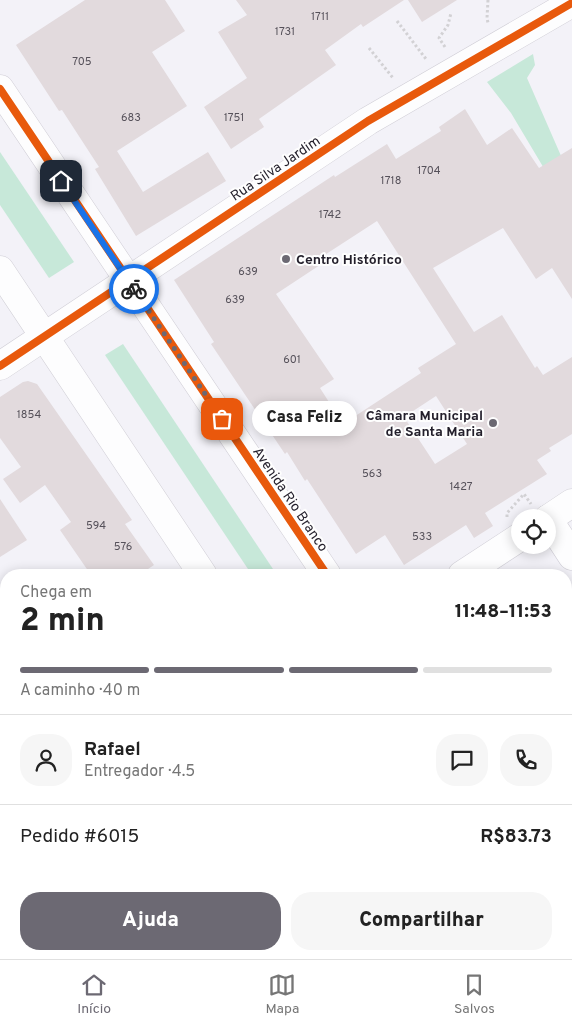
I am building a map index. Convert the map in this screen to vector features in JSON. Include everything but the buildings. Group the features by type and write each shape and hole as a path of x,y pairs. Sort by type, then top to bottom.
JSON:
{"street":[{"name":"Rua Silva Jardim","path":"0,366 368,121 572,3"},
{"name":"Avenida Rio Branco","path":"0,89 323,569"},
{"path":"0,270 199,569"},
{"path":"556,514 572,503"},
{"path":"556,531 572,556"},
{"path":"469,569 511,532"}],"path":[{"path":"488,0 486,18 489,25"},
{"path":"449,53 439,38 448,25 451,13"},
{"path":"397,20 430,64"},
{"path":"369,48 397,83"},
{"path":"511,522 507,513 524,494"}],"green space":[{"path":"533,54 535,65 527,78 572,181 570,212 511,113 487,82"},
{"path":"0,152 74,262 49,278 0,205"},
{"path":"123,344 273,569 248,569 105,355"}],"cycle path":[{"path":"0,366 368,121 572,3"},
{"path":"0,89 323,569"}],"way so far":[{"path":"134,289 222,419"}],"place":[{"name":"Centro Histórico","path":"286,259"},
{"name":"Casa Feliz","path":"222,419"},
{"name":"Câmara Municipal de Santa Maria","path":"493,423"}],"route":[{"path":"61,181 134,289"}]}
